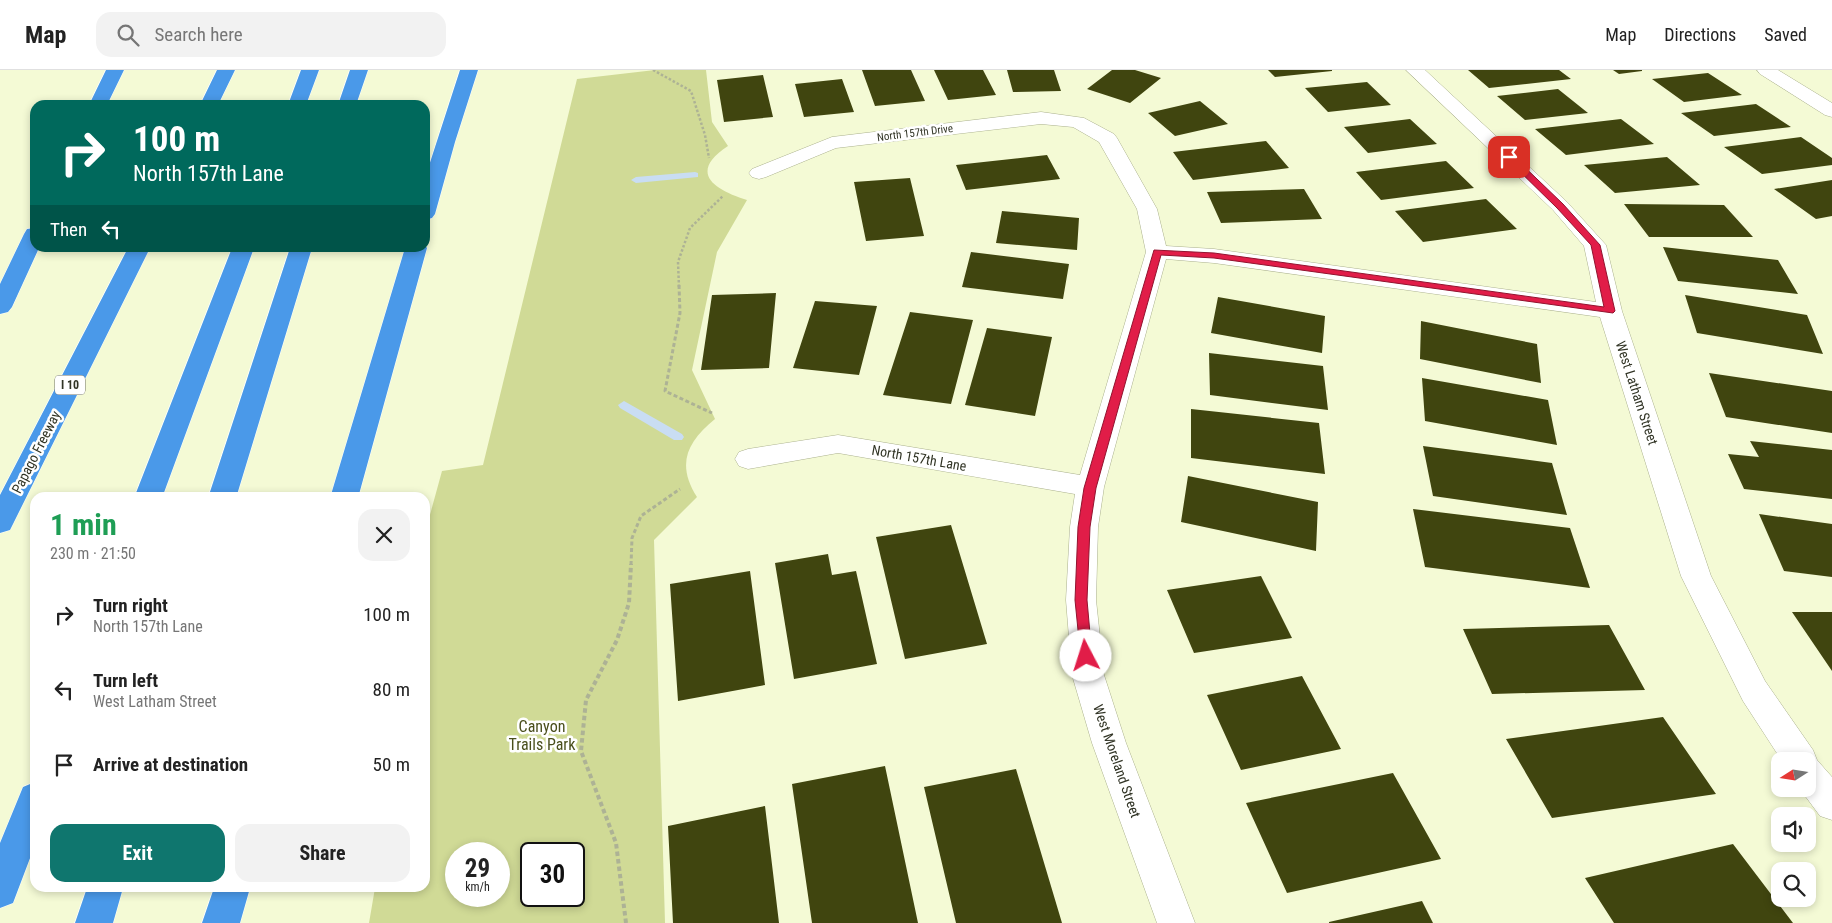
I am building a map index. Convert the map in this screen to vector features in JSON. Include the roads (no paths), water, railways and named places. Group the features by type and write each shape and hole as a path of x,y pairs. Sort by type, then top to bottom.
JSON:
{"highway":[{"path":"100,100 115,70"},
{"path":"211,100 226,70"},
{"path":"299,100 310,70"},
{"path":"349,100 358,70"},
{"path":"430,197 468,70"},
{"path":"0,306 30,244"},
{"name":"Papago Freeway","path":"0,522 137,252"},
{"path":"150,492 241,252"},
{"path":"224,492 300,252"},
{"path":"346,492 415,252"},
{"path":"0,890 30,811"},
{"path":"94,923 104,892"},
{"path":"221,923 231,892"}],"street":[{"name":"West Latham Street","path":"1415,70 1560,206 1595,245 1610,311 1696,576 1754,691 1795,752"},
{"path":"1766,70 1832,111"},
{"name":"North 157th Drive","path":"759,173 832,142 1041,118 1077,122"},
{"name":"West Moreland Street","path":"1077,122 1107,138 1147,209 1157,252 1090,488 1084,527 1081,600 1088,675 1109,743 1176,923"},
{"path":"1157,252 1224,257 1610,311"},
{"name":"North 157th Lane","path":"748,459 838,444 1090,488"},
{"path":"1816,783 1832,804"}],"waterway":[{"path":"636,180 695,175"},
{"path":"624,405 678,437"}],"park label":[{"name":"Canyon Trails Park","path":"542,735"}]}
